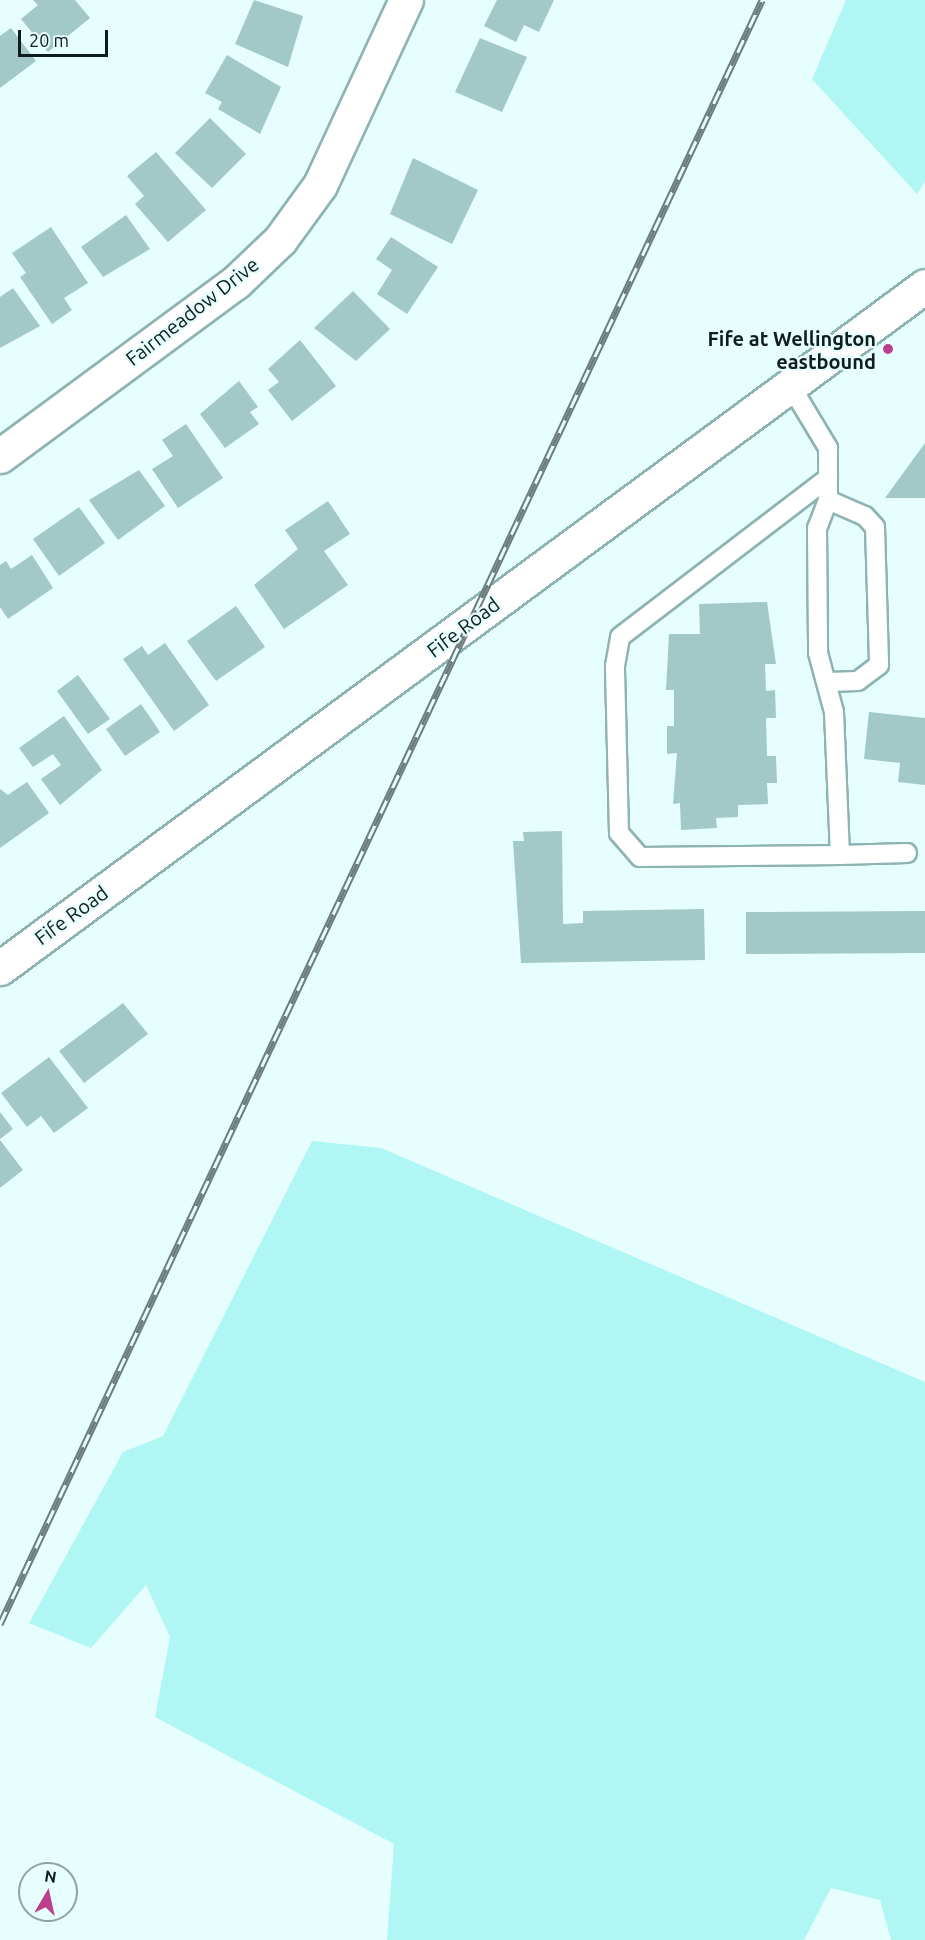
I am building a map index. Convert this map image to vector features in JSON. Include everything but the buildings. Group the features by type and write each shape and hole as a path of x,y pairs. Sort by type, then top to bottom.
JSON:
{"street":[{"name":"Fairmeadow Drive","path":"0,456 236,282 280,240 320,185 405,0"},
{"name":"Fife Road","path":"0,968 789,383 925,286"}],"lane":[{"path":"789,383 828,448 828,500 817,528 818,653 830,682 840,855"},
{"path":"828,478 620,638 615,666 619,833 640,857 658,861 907,854"},
{"path":"828,500 865,516 875,527 879,665 858,681 830,682"}],"shaded area":[{"path":"846,0 925,0 925,182 917,194 812,79"},
{"path":"312,1141 381,1148 925,1382 925,1940 891,1940 880,1900 831,1888 804,1940 387,1940 394,1844 155,1717 170,1637 146,1585 91,1648 29,1623 123,1452 163,1436"}],"railway":[{"path":"0,1624 762,0"}],"place":[{"name":"Fife at Wellington eastbound","path":"888,349"}]}
